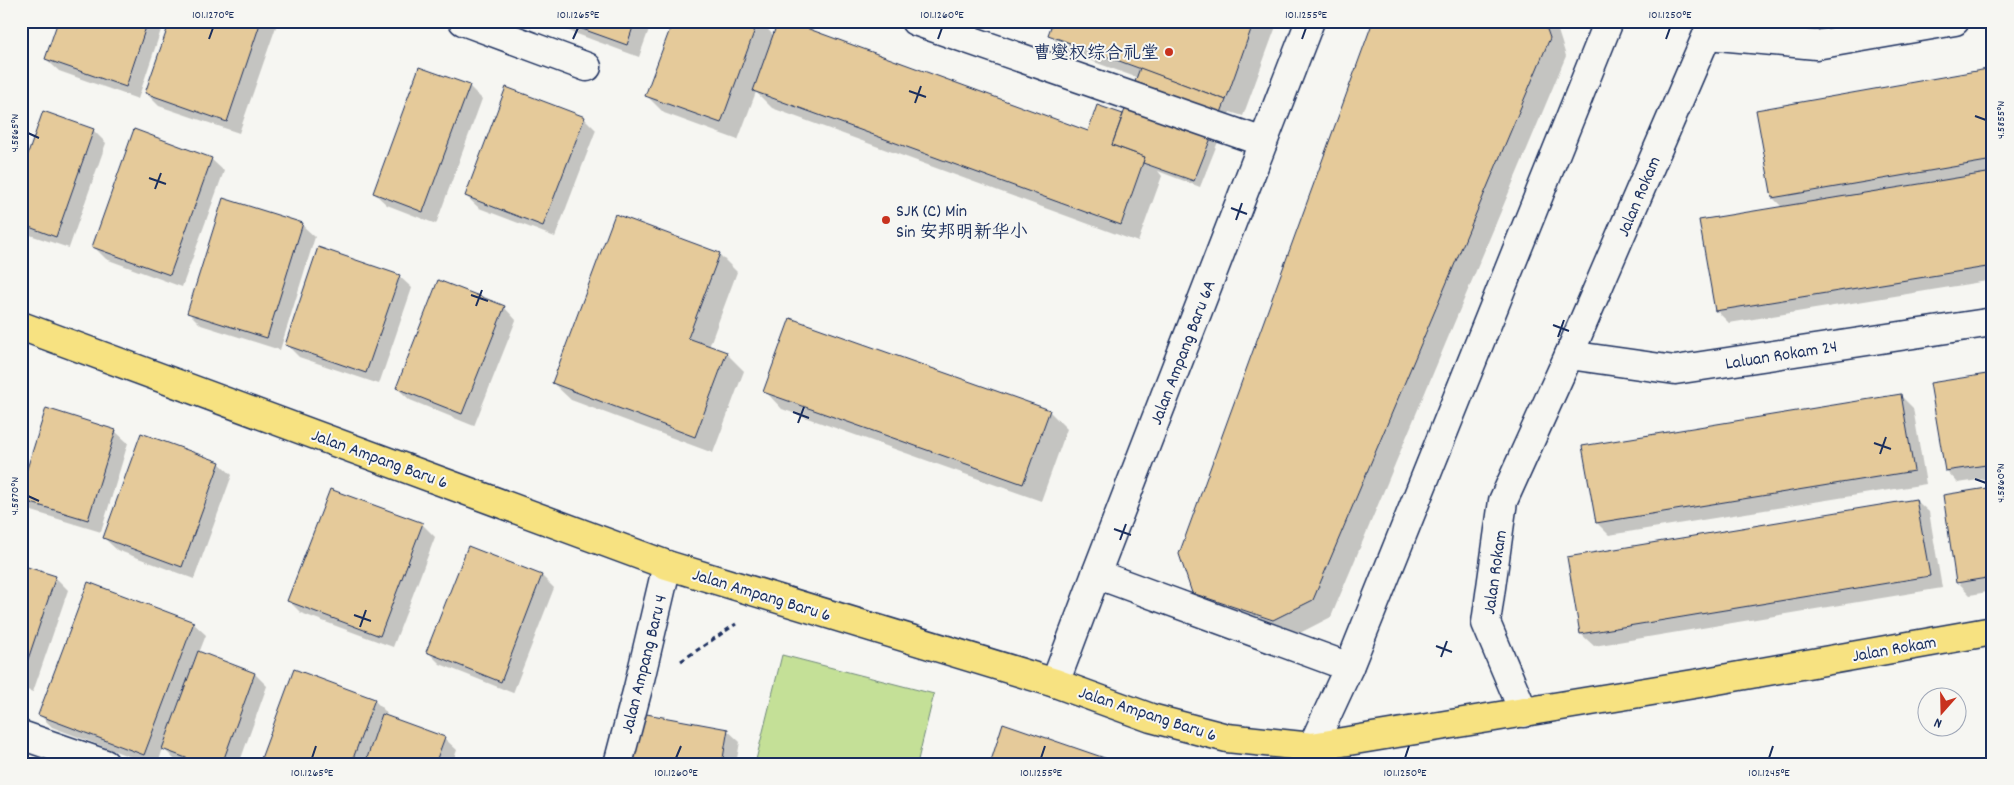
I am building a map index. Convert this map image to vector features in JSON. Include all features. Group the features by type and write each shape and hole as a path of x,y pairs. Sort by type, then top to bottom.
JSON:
{"main road":[{"name":"Jalan Ampang Baru 6","path":"21,326 667,565 1055,683 1151,718 1227,738 1312,747 1524,713"},
{"name":"Jalan Rokam","path":"1524,713 1993,630"}],"street":[{"path":"463,21 587,67"},
{"path":"915,21 1263,142"},
{"name":"Jalan Ampang Baru 6A","path":"1055,683 1310,21"},
{"path":"1312,747 1349,667 1609,21"},
{"path":"1710,28 1816,45 1955,21"},
{"name":"Jalan Rokam","path":"1524,713 1486,623 1503,501 1569,355 1710,28"},
{"name":"Laluan Rokam 24","path":"1569,355 1675,370 1993,322"},
{"name":"Jalan Ampang Baru 4","path":"618,764 667,565"},
{"path":"1096,574 1349,667"},
{"path":"21,735 105,764"}],"green space":[{"path":"782,655 934,694 917,764 755,764"}],"building":[{"path":"58,21 148,21 126,87 45,59"},
{"path":"170,21 261,21 227,122 145,93"},
{"path":"560,21 635,21 627,45"},
{"path":"673,21 758,21 721,123 645,96"},
{"path":"778,21 787,21 1088,131 1097,105 1123,114 1112,145 1145,157 1121,225 753,91"},
{"name":"曹燮权综合礼堂","path":"1053,21 1254,21 1226,100 1048,35"},
{"path":"1373,21 1544,21 1550,38 1313,600 1273,620 1192,593 1179,554"},
{"path":"419,67 470,85 423,212 373,193"},
{"path":"1140,68 1226,100 1194,181 1143,163 1145,157 1112,145"},
{"path":"1993,68 1993,160 1772,198 1756,110"},
{"path":"506,87 585,117 543,226 465,196"},
{"path":"43,111 94,129 56,237 21,224 21,174"},
{"path":"134,129 212,158 170,275 92,247"},
{"path":"1993,172 1993,266 1715,311 1699,220"},
{"path":"223,198 303,223 267,338 187,313"},
{"path":"615,214 720,253 688,338 727,352 695,437 552,383"},
{"path":"318,247 400,275 366,373 285,345"},
{"path":"438,280 505,306 462,414 396,388"},
{"path":"790,318 1050,410 1023,484 763,392"},
{"path":"1993,373 1993,464 1945,471 1930,383"},
{"path":"1901,394 1914,471 1596,523 1582,446"},
{"path":"46,408 116,430 88,520 21,500 21,488"},
{"path":"141,433 220,462 182,567 103,538"},
{"path":"1993,487 1993,577 1956,583 1943,495"},
{"path":"330,489 423,523 380,636 287,601"},
{"path":"1916,499 1930,576 1580,634 1567,557"},
{"path":"468,546 542,575 501,682 426,652"},
{"path":"21,565 56,576 21,680"},
{"path":"88,582 194,622 144,755 38,715"},
{"path":"198,651 255,673 222,764 202,764 162,749"},
{"path":"294,669 375,699 351,764 259,764"},
{"path":"641,713 728,729 722,764 633,764"},
{"path":"382,714 445,737 435,764 365,764"},
{"path":"1003,723 1122,764 990,764"}],"place":[{"name":"曹燮权综合礼堂","path":"1169,52"},
{"name":"SJK (C) Min Sin 安邦明新华小","path":"886,220"}]}
